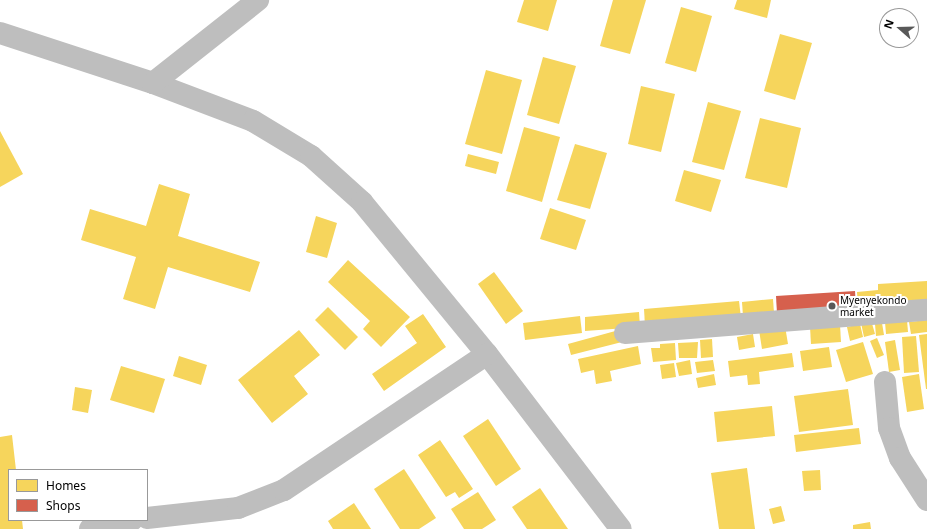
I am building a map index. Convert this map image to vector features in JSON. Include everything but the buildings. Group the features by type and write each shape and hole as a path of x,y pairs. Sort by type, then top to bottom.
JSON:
{"street":[{"path":"153,83 258,0"},
{"path":"0,34 153,83 253,121 311,156 362,202 487,354 621,529"},
{"path":"625,333 927,310"},
{"path":"148,518 238,508 284,490 487,354"},
{"path":"885,382 889,428 900,458 927,500"},
{"path":"90,529 127,521"}],"place":[{"name":"Myenyekondo market","path":"832,306"}]}
